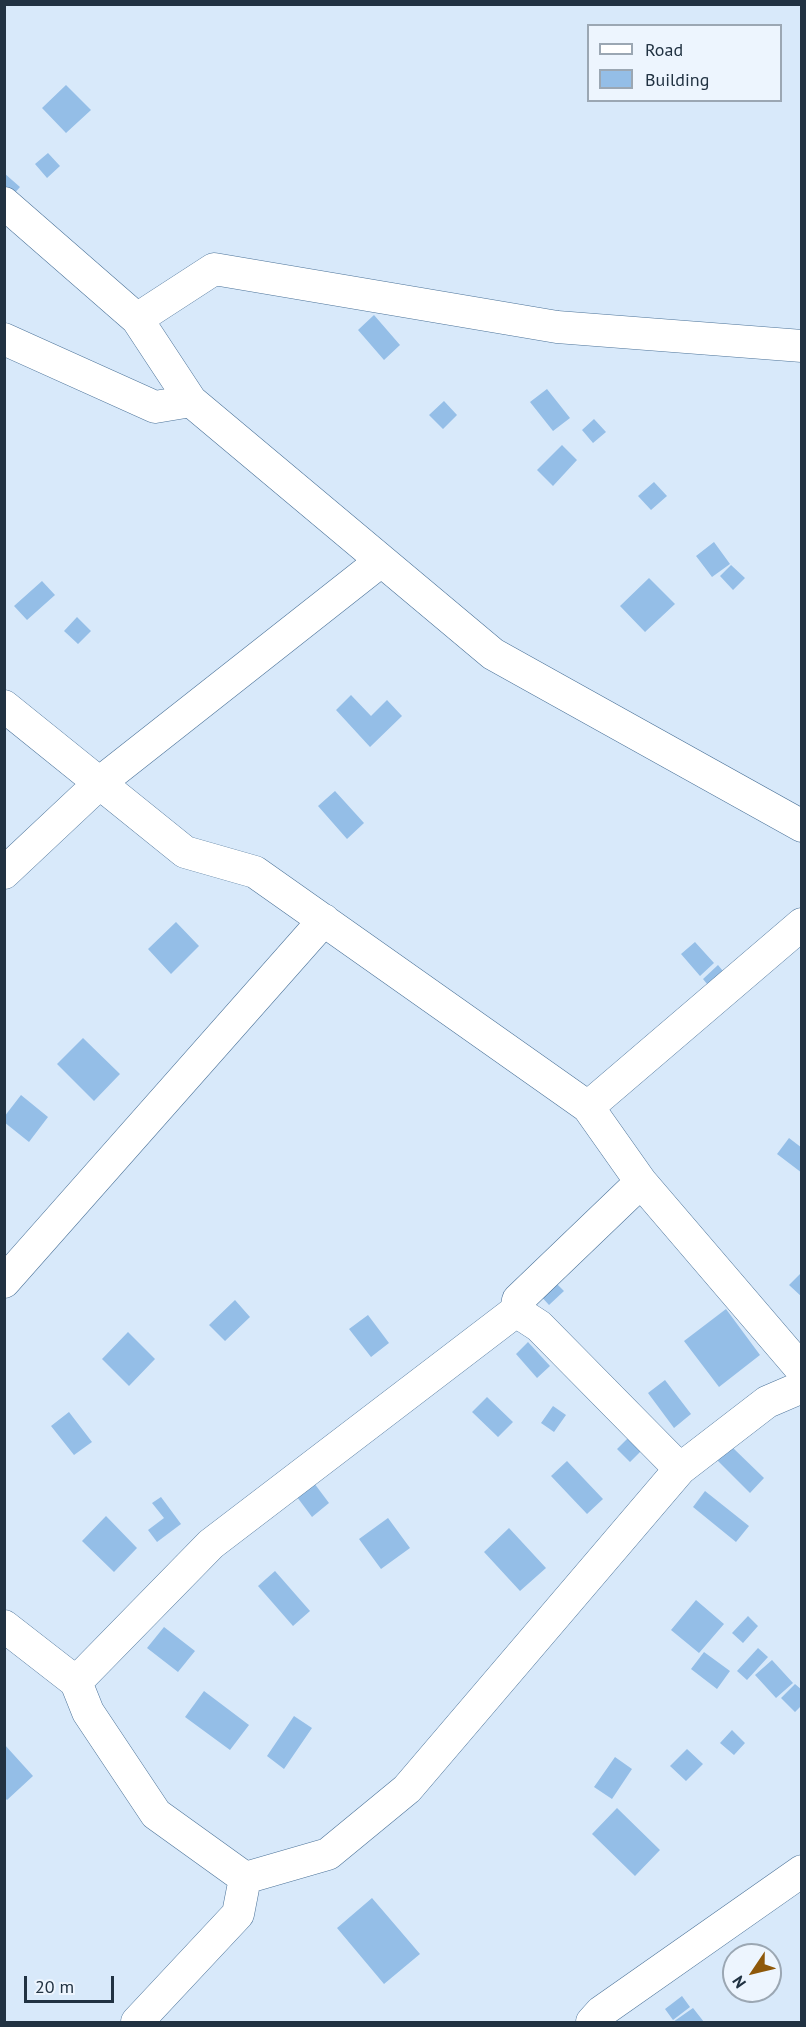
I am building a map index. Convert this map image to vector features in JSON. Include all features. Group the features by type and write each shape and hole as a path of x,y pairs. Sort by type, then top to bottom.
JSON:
{"street":[{"path":"4,203 137,320 191,401 494,654 801,826"},
{"path":"137,320 214,269 557,327 801,346"},
{"path":"4,339 155,408 191,401"},
{"path":"4,873 100,783 381,561"},
{"path":"4,706 185,852 255,872 588,1107 641,1182 801,1370"},
{"path":"4,1282 324,920"},
{"path":"588,1107 801,924"},
{"path":"76,1682 211,1544 516,1311 518,1300 641,1182"},
{"path":"516,1311 539,1326 680,1469"},
{"path":"245,1878 328,1854 407,1789 680,1469 767,1402 801,1388"},
{"path":"4,1626 76,1682 88,1712 156,1814 245,1878"},
{"path":"592,2022 601,2012 801,1871"},
{"path":"137,2022 238,1914 245,1878"}],"building":[{"path":"66,85 91,110 66,133 42,108"},
{"path":"48,153 60,166 47,178 35,164"},
{"path":"4,173 20,187 4,205"},
{"path":"374,315 400,345 384,360 358,330"},
{"path":"547,389 570,418 553,431 530,402"},
{"path":"444,401 457,415 443,429 429,415"},
{"path":"594,419 606,432 593,443 582,430"},
{"path":"562,445 577,460 553,486 537,470"},
{"path":"654,482 667,496 651,510 638,496"},
{"path":"714,542 730,564 712,577 696,556"},
{"path":"731,565 745,578 733,590 720,576"},
{"path":"649,578 675,604 645,632 620,606"},
{"path":"42,581 55,595 27,620 14,606"},
{"path":"77,617 91,631 78,644 64,631"},
{"path":"351,695 371,716 387,700 402,716 370,747 336,710"},
{"path":"335,791 364,823 347,839 318,806"},
{"path":"176,922 199,946 171,974 148,949"},
{"path":"695,942 714,963 700,976 681,954"},
{"path":"718,965 727,976 712,990 703,979"},
{"path":"83,1038 120,1074 94,1101 57,1064"},
{"path":"21,1095 48,1117 29,1142 4,1122 4,1117"},
{"path":"789,1138 802,1148 802,1173 777,1154"},
{"path":"802,1272 802,1297 789,1285"},
{"path":"553,1280 564,1291 549,1305 539,1294"},
{"path":"235,1300 250,1317 225,1341 209,1325"},
{"path":"726,1309 760,1355 719,1387 684,1341"},
{"path":"368,1315 389,1343 371,1357 349,1329"},
{"path":"128,1332 155,1359 129,1386 102,1359"},
{"path":"528,1342 550,1366 537,1378 516,1354"},
{"path":"665,1380 691,1414 674,1428 648,1393"},
{"path":"487,1397 513,1422 498,1437 472,1412"},
{"path":"553,1406 566,1415 554,1432 541,1423"},
{"path":"69,1412 92,1442 74,1455 51,1426"},
{"path":"628,1438 641,1451 630,1462 617,1449"},
{"path":"731,1446 764,1478 750,1493 717,1460"},
{"path":"567,1461 603,1499 587,1514 551,1476"},
{"path":"308,1475 329,1503 312,1517 291,1489"},
{"path":"705,1491 749,1526 736,1542 693,1507"},
{"path":"161,1497 181,1524 157,1542 148,1530 164,1518 152,1503"},
{"path":"106,1516 137,1548 114,1572 82,1541"},
{"path":"388,1518 410,1548 381,1569 359,1539"},
{"path":"509,1528 546,1568 520,1591 484,1552"},
{"path":"275,1571 310,1611 293,1626 258,1586"},
{"path":"696,1600 724,1624 699,1653 671,1630"},
{"path":"748,1616 758,1626 743,1643 732,1633"},
{"path":"164,1627 195,1651 178,1672 147,1648"},
{"path":"758,1648 768,1657 747,1680 737,1671"},
{"path":"704,1652 730,1671 717,1689 691,1669"},
{"path":"772,1660 793,1683 776,1698 755,1675"},
{"path":"795,1684 802,1690 802,1705 795,1712 781,1698"},
{"path":"204,1691 249,1725 230,1750 185,1717"},
{"path":"294,1716 312,1728 284,1769 267,1756"},
{"path":"732,1730 745,1743 734,1755 720,1743"},
{"path":"4,1744 33,1776 7,1800 4,1797"},
{"path":"687,1749 703,1764 686,1781 670,1766"},
{"path":"615,1757 632,1769 612,1799 594,1787"},
{"path":"617,1808 660,1850 635,1876 592,1834"},
{"path":"372,1898 420,1954 384,1984 337,1928"},
{"path":"682,1996 690,2007 673,2020 665,2009"},
{"path":"693,2008 704,2022 673,2022"}]}
